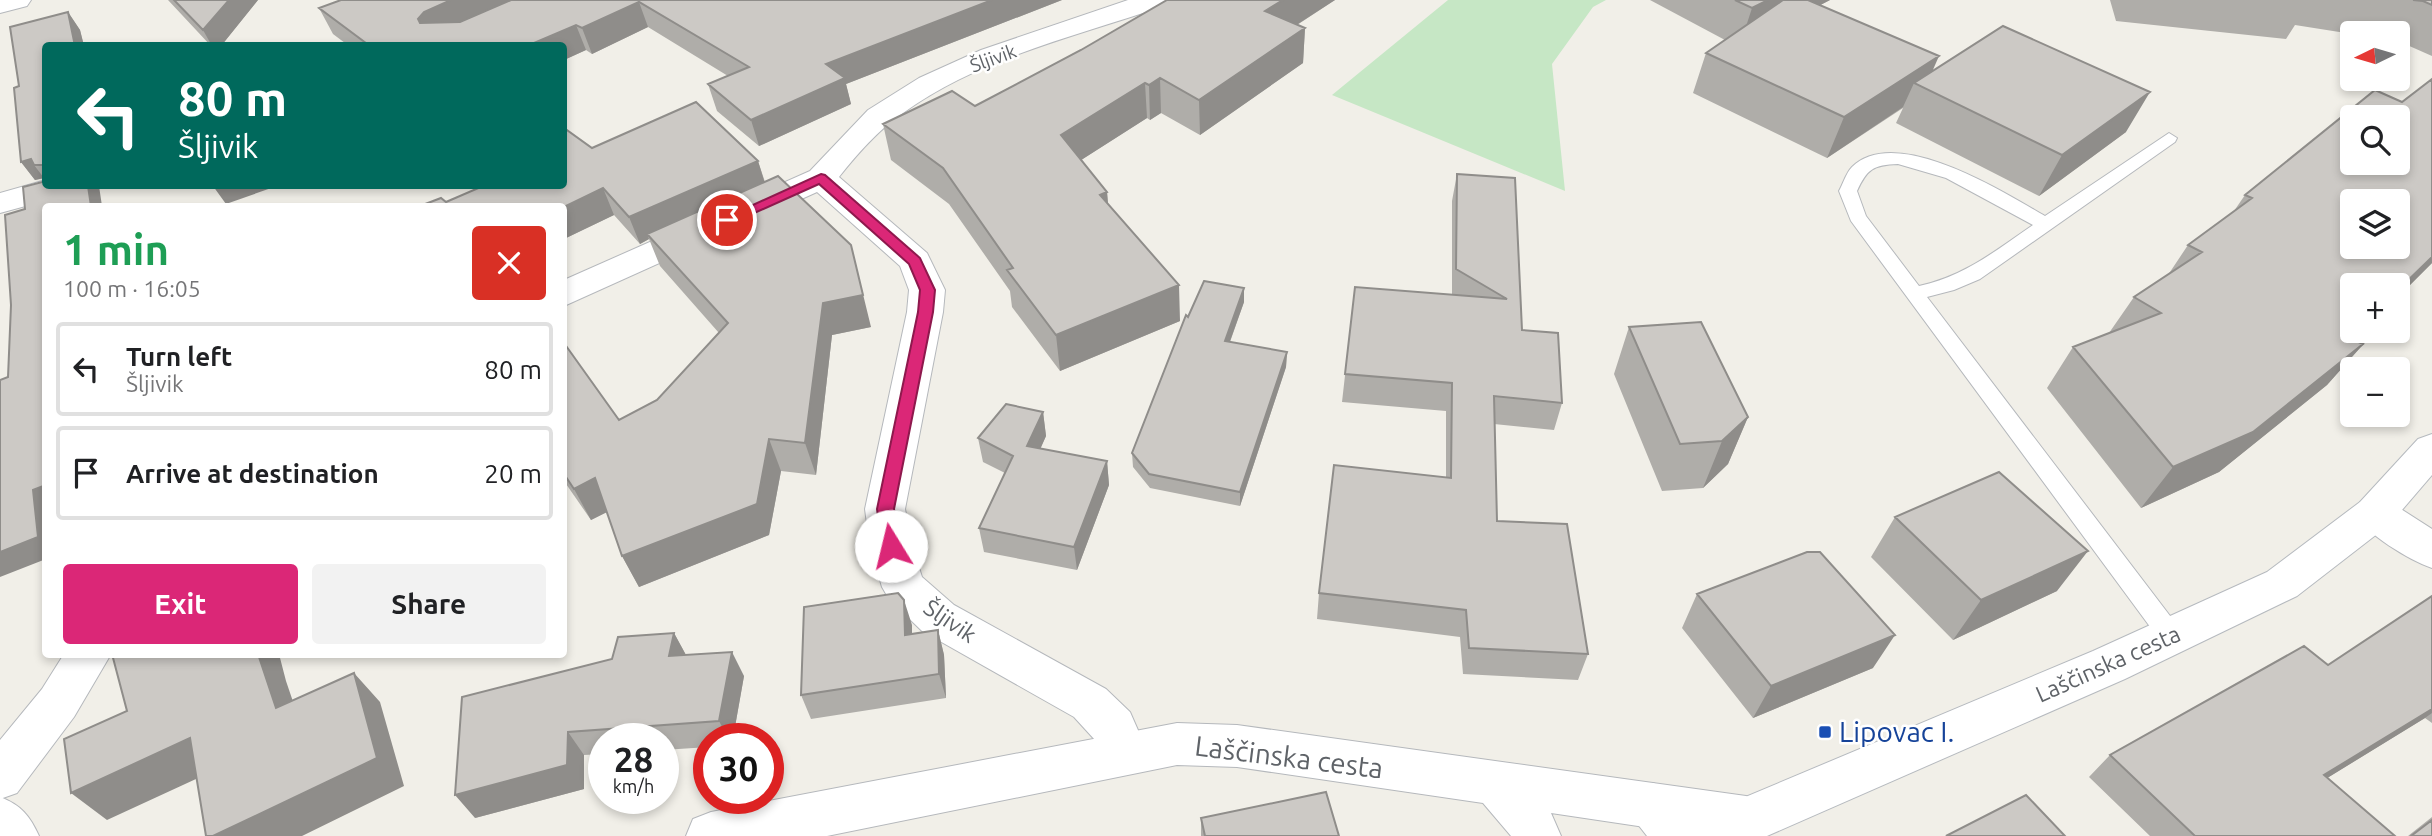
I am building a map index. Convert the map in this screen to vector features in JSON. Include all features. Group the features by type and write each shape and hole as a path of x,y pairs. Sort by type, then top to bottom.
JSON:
{"street":[{"path":"0,5 17,0"},
{"name":"Šljivik","path":"567,292 821,178 848,145 900,101 961,69 1154,0"},
{"name":"Šljivik","path":"821,178 915,261 928,290 885,509 891,546 904,587 937,618 1090,703 1113,727 1124,753"},
{"path":"0,203 51,189"},
{"name":"Laščinska cesta","path":"711,836 1177,744 1237,746 1496,784 1666,821 1728,828 2109,665 2282,584 2375,513 2432,449"},
{"path":"2375,513 2432,551"},
{"path":"0,777 58,703 86,658"},
{"path":"1496,784 1517,802 1536,836"},
{"path":"0,820 14,836"}],"lane":[{"path":"1916,293 1947,286 1973,275 2169,138"},
{"path":"2047,225 1942,168 1907,160 1874,161 1859,170 1848,191 1857,217 2171,636"}],"green space":[{"path":"1448,0 1606,0 1593,7 1552,64 1565,191 1332,95"}],"building":[{"path":"174,0 229,0 203,30"},
{"path":"341,0 451,0 424,12 418,19 420,23 460,22 511,0 992,0 826,64 845,78 751,120 708,84 749,67 639,2 582,28 576,25 536,42 365,42 319,8"},
{"path":"1167,0 1283,0 1265,11 1305,28 1199,100 1160,78 1149,85 1145,83 1061,135 1107,192 1100,195 1179,285 1056,335 1007,270 1013,268 943,168 883,124 952,91 975,106 1081,50"},
{"path":"1735,0 1768,0 1752,8"},
{"path":"1783,0 1808,0 1939,56 1844,117 1706,53"},
{"path":"2413,0 2432,0 2432,5 2423,1"},
{"path":"68,12 74,42 42,42 42,165 34,165 31,159 21,162 14,88 19,86 10,27"},
{"path":"2003,26 2150,92 2062,155 1914,83"},
{"path":"2432,79 2432,257 2410,278 2410,273 2340,273 2340,343 2363,344 2347,357 2340,357 2340,362 2253,432 2173,467 2073,347 2161,313 2134,297 2202,252 2188,245 2252,198 2245,195 2340,118 2340,175 2410,175 2410,105 2356,105 2377,91 2402,102"},
{"path":"696,102 758,161 629,217 603,188 567,206 567,203 428,203 441,198 446,202 476,189 567,189 567,130 592,148"},
{"path":"1457,174 1515,178 1522,330 1558,333 1562,403 1494,396 1497,521 1567,524 1588,654 1469,648 1466,610 1319,593 1334,465 1451,478 1452,383 1345,374 1355,287 1507,299 1456,269"},
{"path":"778,176 851,245 863,295 823,303 805,443 769,439 757,504 622,556 595,478 574,489 567,478 567,347 619,420 657,400 728,323 647,234"},
{"path":"42,182 42,189 88,189 91,203 42,203 42,487 33,490 38,537 0,552 0,380 8,377 11,305 5,215 25,209 23,187"},
{"path":"1204,281 1244,288 1225,341 1287,352 1240,492 1149,474 1132,453 1186,315 1188,317"},
{"path":"1701,322 1748,417 1722,441 1680,444 1629,327"},
{"path":"1006,404 1043,412 1027,446 1107,461 1074,547 979,528 1013,456 978,438"},
{"path":"1999,472 2088,551 1981,600 1895,517"},
{"path":"1807,552 1820,552 1895,635 1771,686 1697,594"},
{"path":"898,593 904,600 905,635 938,630 939,674 801,695 804,607"},
{"path":"2432,596 2432,709 2324,775 2395,836 2195,836 2110,755 2304,646 2328,665"},
{"path":"674,633 669,656 732,652 719,721 679,724 588,723 588,731 568,732 567,765 455,795 462,697 612,659 618,637"},
{"path":"113,658 259,658 276,708 354,673 377,758 213,836 206,836 190,738 71,793 64,739 127,711"},
{"path":"1326,792 1339,836 1205,836 1201,818"},
{"path":"2026,795 2065,836 1946,836"},
{"path":"2432,820 2432,836 2411,836"}],"place":[{"name":"Lipovac I.","path":"1825,732"}],"route":[{"path":"727,220 821,178 915,261 928,290 885,509 891,546"}]}
